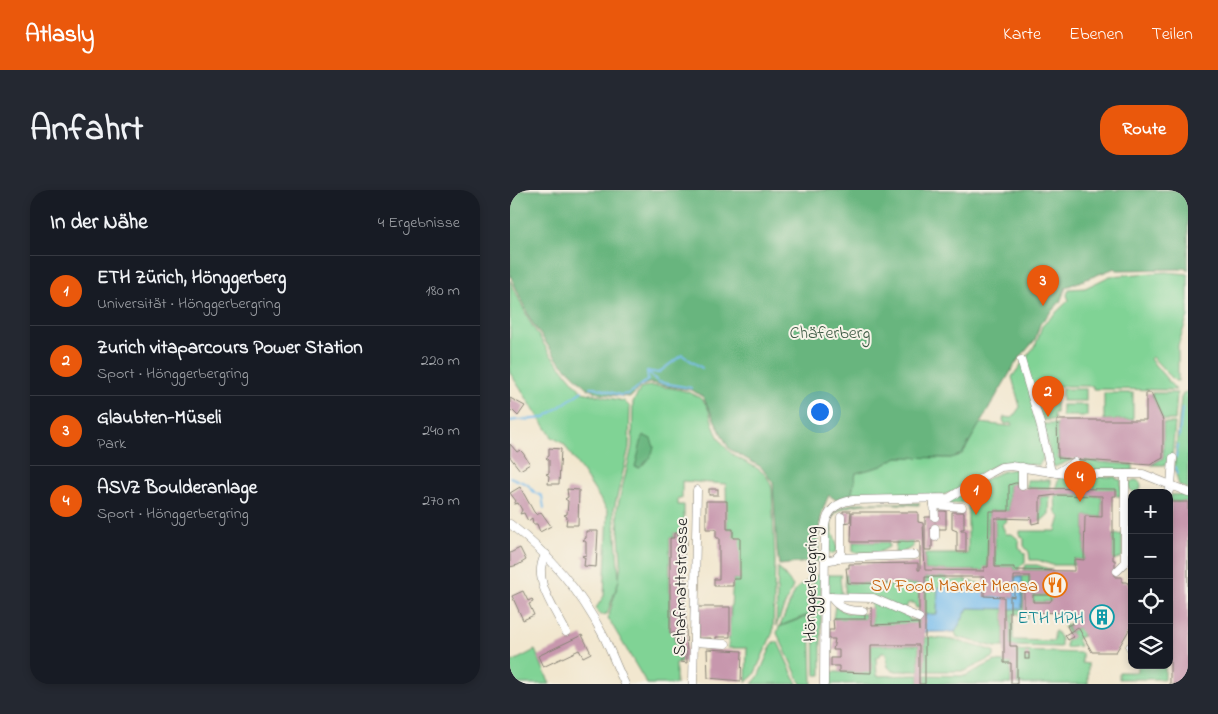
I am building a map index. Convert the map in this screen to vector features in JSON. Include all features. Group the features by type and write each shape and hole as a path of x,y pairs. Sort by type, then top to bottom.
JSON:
{"street":[{"path":"1021,360 1054,472 1074,462"},
{"path":"1170,489 1173,458"},
{"name":"Hönggerbergring","path":"824,684 827,664 828,597 825,561 826,518 834,507 840,503 853,500 934,502 955,496 1001,467 1022,467 1054,472 1143,474 1168,489"},
{"path":"1022,467 1022,486"},
{"path":"1118,571 1125,563 1125,474"},
{"name":"Schafmattstrasse","path":"694,684 697,490"},
{"name":"Hönggerbergring","path":"1173,490 1188,492"},
{"path":"934,517 934,502 962,507"},
{"path":"839,558 841,553 841,517"},
{"path":"510,524 546,554 575,587 590,611 625,684"},
{"path":"935,528 935,537"},
{"path":"546,554 541,561 540,578 566,632"},
{"path":"825,561 839,558 915,555"},
{"path":"828,597 845,610 863,611"},
{"path":"828,597 873,598 919,618"},
{"path":"694,642 726,644"}],"green space":[{"name":"Chäferberg","path":"510,190 1188,190 1188,270 1184,267 1182,269 1117,270 1115,268 1066,287 1060,302 1040,324 1035,340 1017,361 962,454 951,458 897,457 882,466 856,473 851,497 836,500 829,495 825,504 820,528 819,561 779,565 773,483 761,467 729,449 703,397 692,390 650,383 641,386 631,397 601,394 588,389 557,359 531,321 510,275"},
{"path":"1166,272 1188,274 1188,316 1178,345 1178,381 1175,381 1152,357 1150,359 1176,390 1093,389 1093,386 1056,386 1056,413 1053,413 1055,420 1042,420 1043,459 1039,465 1001,463 988,469 957,490 943,495 851,497 856,473 882,466 897,457 951,458 965,450 980,423 1012,425 1012,423 1005,424 1003,420 1004,417 1012,418 1020,407 1012,377 1036,344 1042,326 1069,300 1067,295 1069,289 1085,288 1110,276"},
{"path":"510,280 530,322 550,354 582,392 624,401 630,407 629,448 614,509 619,579 621,561 617,509 632,447 633,402 641,388 652,386 671,388 688,392 698,397 709,410 718,437 726,448 738,458 765,474 772,489 775,561 773,632 754,675 746,682 747,648 728,648 733,579 740,579 733,529 727,529 726,484 682,481 682,498 678,498 678,505 684,505 684,538 678,538 678,534 674,533 674,538 670,538 670,632 675,633 675,642 681,642 681,662 676,663 676,684 647,684 608,618 619,580 607,614 600,615 596,608 604,596 608,511 564,444 552,437 510,373"},
{"path":"1062,389 1086,389 1086,401 1062,401"},
{"path":"1187,391 1188,489 1179,485 1175,471 1181,398"},
{"path":"1104,393 1133,393 1133,420 1104,420"},
{"path":"1151,393 1177,393 1175,420 1163,420"},
{"path":"1062,405 1087,405 1087,416 1062,416"},
{"path":"1163,423 1175,423 1172,458 1169,458 1169,465 1151,465 1163,458"},
{"path":"1042,424 1057,424 1058,458 1072,460 1054,467"},
{"path":"643,435 651,439 654,447 651,456 640,468 635,467"},
{"path":"1075,460 1133,465 1133,471 1070,471 1077,463"},
{"path":"1018,469 1018,483 1009,485 1009,511 989,511 988,567 985,567 984,571 925,570 925,554 968,554 968,501 947,505 939,503 960,496 996,474"},
{"path":"1059,477 1090,477 1090,490 1055,490"},
{"path":"1093,477 1116,477 1116,479 1121,480 1121,496 1116,496 1116,489 1094,490"},
{"path":"1027,480 1050,480 1050,490 1027,488"},
{"path":"1137,480 1141,484 1141,489 1129,489 1130,481"},
{"path":"1188,494 1188,502 1173,502 1173,495"},
{"path":"1055,495 1102,496 1102,517 1085,516 1084,560 1074,559 1074,565 1052,565 1038,560 1030,560 1029,552 1024,546 1024,539 1020,535 1020,531 1056,531 1060,517 1056,513"},
{"path":"1050,496 1049,514 1040,522 1040,497"},
{"path":"859,503 919,503 919,505 869,504 844,508 835,514 831,522 837,551 831,554 828,551 828,532 831,518 840,508"},
{"path":"995,518 1006,518 1007,521 1002,525 1006,534 1012,534 1019,540 1019,548 1025,553 1025,563 1019,567 1019,570 1014,570 1014,567 995,567"},
{"path":"1122,534 1122,557 1113,560 1113,535"},
{"path":"853,542 889,542 889,547 878,553 853,552"},
{"path":"896,542 913,542 913,547 901,553 895,553"},
{"path":"1026,565 1037,565 1052,570 1024,570"},
{"path":"778,567 793,586 776,626"},
{"path":"821,574 821,611 814,611 812,604 814,576"},
{"path":"828,575 842,575 840,578 842,595 828,593"},
{"path":"845,575 848,575 848,583 919,584 919,608 916,608 914,603 908,603 906,608 902,608 845,595"},
{"path":"1014,576 1030,576 1030,587 1024,588 1024,611 1027,611 1027,618 1020,618 1019,614 1013,614 1013,640 1054,641 1054,632 1056,631 1061,639 1061,647 1010,646 1010,609 1022,608 1022,578"},
{"path":"925,577 947,577 947,581 966,579 966,581 978,583 984,587 938,587 937,615 925,615"},
{"path":"808,580 811,580 808,602 810,614 780,626 796,589"},
{"path":"1033,595 1050,595 1052,599 1050,602 1033,602"},
{"path":"871,599 908,615 910,620 919,620 919,631 913,625 872,625"},
{"path":"835,606 847,613 865,614 865,619 833,619"},
{"path":"968,608 1004,609 1004,647 995,647 957,637 955,632"},
{"path":"821,614 821,675 815,675 814,616"},
{"path":"810,615 812,684 801,684 777,633 779,627"},
{"path":"1074,621 1067,627 1070,632 1078,627 1083,636 1077,639 1080,646 1066,648 1066,640 1073,637 1071,632 1068,634 1064,626"},
{"path":"925,637 954,640 994,651 994,657 965,671 925,671"},
{"path":"773,642 778,642 797,684 752,684 758,677"},
{"path":"871,645 919,645 919,671 892,671 888,667 886,653 882,653 876,658 877,676 919,675 919,684 828,684 828,669 831,669 832,672 871,672"},
{"path":"535,650 550,684 510,684 510,663"},
{"path":"1017,651 1082,653 1082,663 1088,664 1088,684 1017,684"},
{"path":"995,661 1011,663 1011,684 925,684 925,675 965,676"},
{"path":"1138,669 1165,669 1165,679 1119,679 1119,672 1138,672"}],"water":[{"path":"1022,577 1022,609 968,608 955,632 925,632 925,615 937,614 938,587 984,587 985,596 1014,597 1014,578"}],"building":[{"path":"1146,393 1151,393 1163,420 1163,458 1150,465 1058,458 1057,420 1146,420"},
{"path":"510,398 525,406 518,416 512,410 510,413"},
{"path":"510,444 517,452 520,450 523,453 530,464 520,470 510,457"},
{"path":"549,448 561,449 559,484 548,484 549,476 546,474 549,473 549,460 546,458 549,456"},
{"path":"1015,483 1018,483 1018,488 1116,489 1116,496 1113,496 1113,560 1115,560 1115,577 1122,577 1122,582 1128,584 1128,632 1116,652 1092,652 1078,627 1070,632 1067,626 1075,622 1070,613 1024,612 1024,587 1030,587 1030,576 1014,576 1014,597 1010,596 1010,646 1017,646 1017,684 1011,684 1011,663 1004,663 1004,597 984,596 984,577 925,577 925,684 919,684 919,645 871,645 871,673 839,672 839,666 831,666 831,658 839,658 839,650 833,650 835,639 829,639 829,630 834,630 833,619 865,619 865,608 872,608 872,625 918,623 919,631 919,584 848,583 846,568 849,568 849,564 918,563 918,570 920,570 920,542 851,542 852,512 918,512 918,522 923,523 925,570 984,571 984,567 988,567 989,511 1009,511 1009,485","holes":["1055,495 1102,496 1102,517 1085,516 1084,560 1074,559 1074,571 1014,570 1014,567 995,567 995,518 1029,519 1031,517 1032,524 1040,522 1040,497","1033,595 1050,595 1052,599 1050,602 1033,602"]},
{"path":"520,487 534,512 537,515 541,512 551,526 540,532 537,524 533,524 532,518 528,521 524,513 520,514 522,510 518,503 514,504 516,501 510,493"},
{"path":"567,489 579,490 578,525 566,525 567,517 564,515 567,514 568,501 565,499 568,497"},
{"path":"709,489 718,489 718,495 709,495"},
{"path":"706,501 727,501 727,529 733,529 733,538 740,538 740,579 733,579 733,586 714,586 714,579 719,579 719,538 716,538 716,529 706,529"},
{"path":"1173,502 1188,502 1188,684 1170,684 1170,669 1173,669"},
{"path":"843,511 851,511 850,522 843,523"},
{"path":"937,511 946,511 946,529 932,529 932,550 925,550 925,517 937,517"},
{"path":"952,512 964,512 964,529 961,529 961,531 966,531 966,552 957,552 957,531 952,529"},
{"path":"586,531 598,531 596,567 584,566 585,558 582,556 586,555 586,542 583,540 586,538"},
{"path":"674,533 678,533 678,538 687,538 687,545 684,545 687,663 681,662 681,642 675,642 675,633 670,633 670,538 674,538"},
{"path":"520,548 526,560 510,567 510,553"},
{"path":"523,591 528,601 532,599 533,602 529,604 534,615 523,620 512,596"},
{"path":"698,607 730,607 730,637 716,637 716,641 711,641 711,638 698,638"},
{"path":"1070,632 1074,637 1068,640 1065,635"},
{"path":"582,635 591,653 583,657 579,650 543,667 538,656"},
{"path":"707,649 742,651 741,681 708,678"},
{"path":"1025,653 1029,653 1029,659 1025,659"}],"waterway":[{"path":"647,371 658,373 682,355 702,368"},
{"path":"590,388 594,387 620,395 629,394 648,380 647,371"},
{"path":"649,373 658,382 691,388"},
{"path":"510,421 545,417 582,391"},
{"path":"1179,437 1182,408"},
{"path":"1176,457 1178,445"},
{"path":"1176,467 1177,474"},
{"path":"510,477 527,484 535,493 542,496 544,508"}],"place":[{"name":"Glaubten-Müseli","path":"1043,306"},
{"name":"Zurich vitaparcours Power Station","path":"1048,417"},
{"name":"ASVZ Boulderanlage","path":"1080,502"},
{"name":"ETH Zürich, Hönggerberg","path":"976,515"},
{"name":"SV Food Market Mensa","path":"1055,585"},
{"name":"ETH HPH","path":"1102,617"}]}
